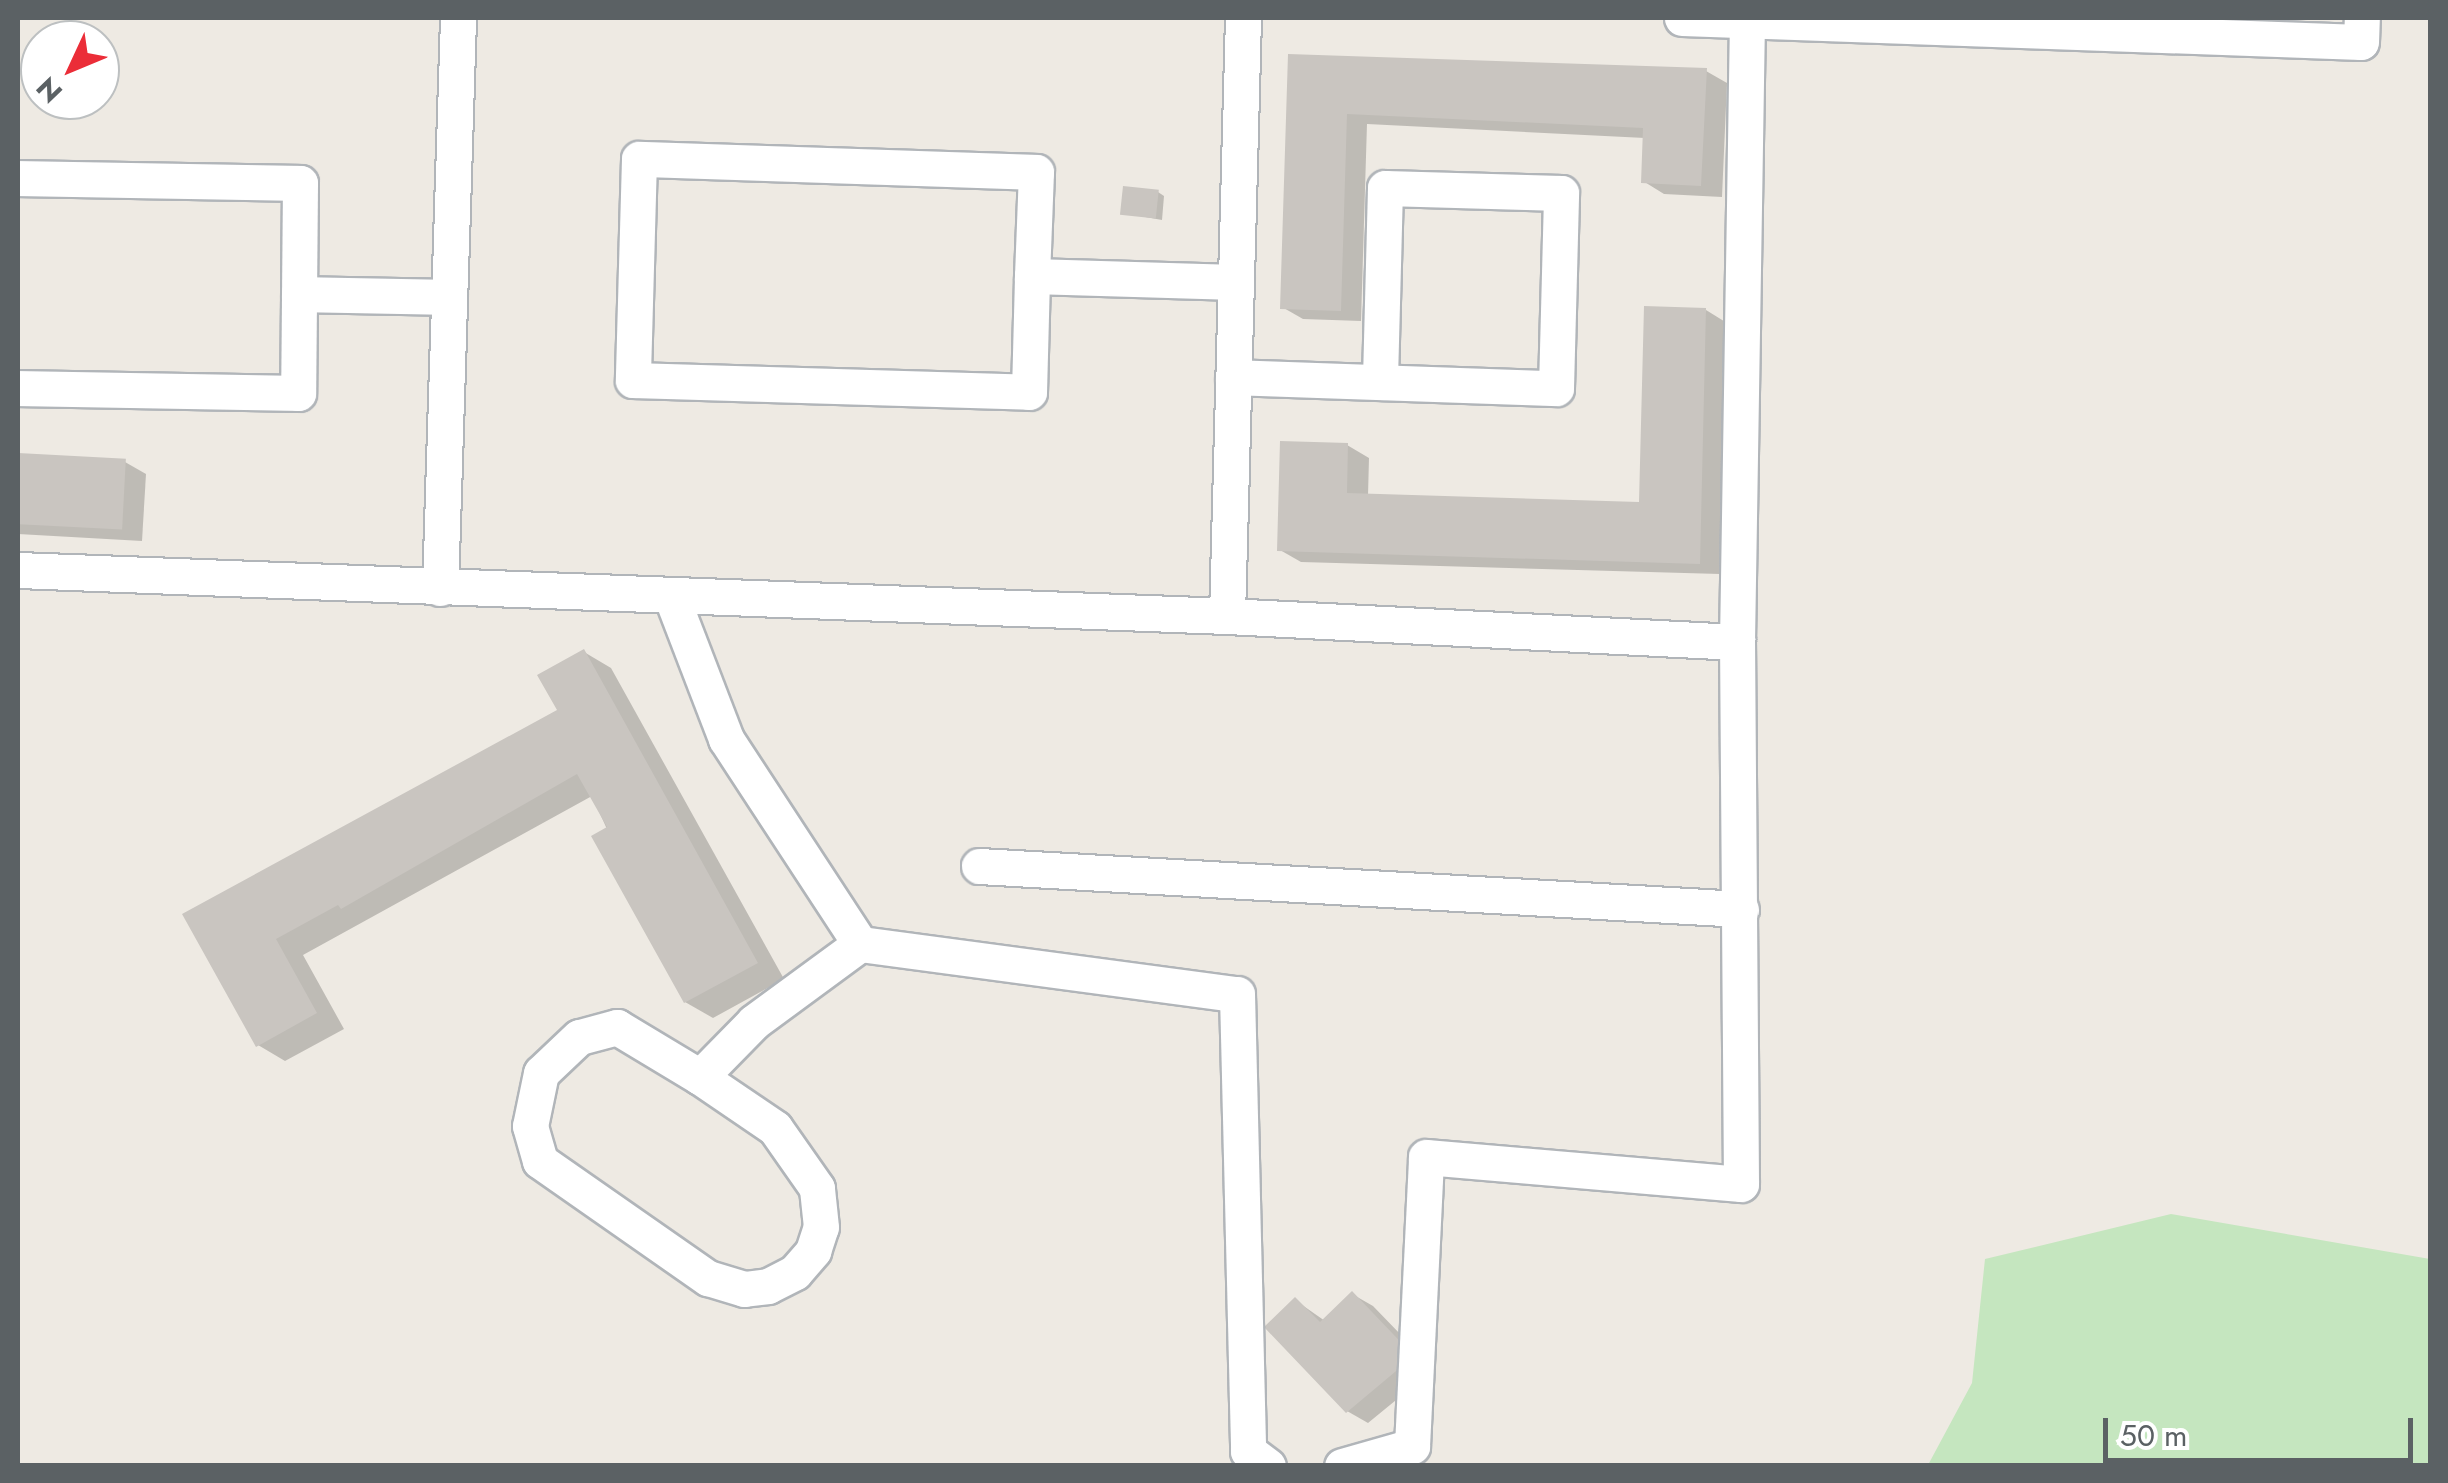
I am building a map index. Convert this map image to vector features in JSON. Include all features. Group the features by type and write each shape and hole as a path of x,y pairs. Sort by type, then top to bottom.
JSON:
{"street":[{"path":"440,588 458,18"},
{"path":"1227,616 1243,18"},
{"path":"1682,18 2361,42 2362,18"},
{"path":"1342,1466 1412,1446 1426,1157 1741,1184 1737,642 1747,19"},
{"path":"639,159 1036,172 1032,276 1030,392 633,380 639,159"},
{"path":"18,178 300,183 298,393 18,388"},
{"path":"1233,377 1556,388 1561,193 1385,188 1380,382"},
{"path":"1032,276 1236,282"},
{"path":"299,294 450,297"},
{"path":"18,570 672,598 1227,616 1737,642"},
{"path":"672,598 726,740 860,944"},
{"path":"978,866 1741,909"},
{"path":"700,1077 754,1022 860,944 1237,994 1248,1451 1268,1466"},
{"path":"617,1028 700,1077 776,1128 817,1188 821,1227 813,1251 795,1272 768,1286 744,1289 708,1278 540,1161 531,1100 542,1072 579,1037 617,1028"}],"green space":[{"path":"2171,1214 2430,1259 2430,1465 1928,1465 1972,1383 1985,1259"}],"building":[{"path":"1288,54 1707,68 1701,186 1641,183 1643,128 1347,114 1341,311 1280,309"},
{"path":"1123,186 1159,190 1156,219 1120,215"},
{"path":"1644,306 1706,308 1700,564 1277,551 1280,441 1348,443 1347,493 1639,502"},
{"path":"18,453 126,459 122,530 18,524"},
{"path":"584,649 758,963 684,1003 591,836 607,827 577,774 341,909 338,905 276,939 317,1013 256,1047 182,914 557,710 537,675"},
{"path":"1352,1291 1414,1356 1346,1413 1264,1327 1295,1297 1320,1322"}]}
